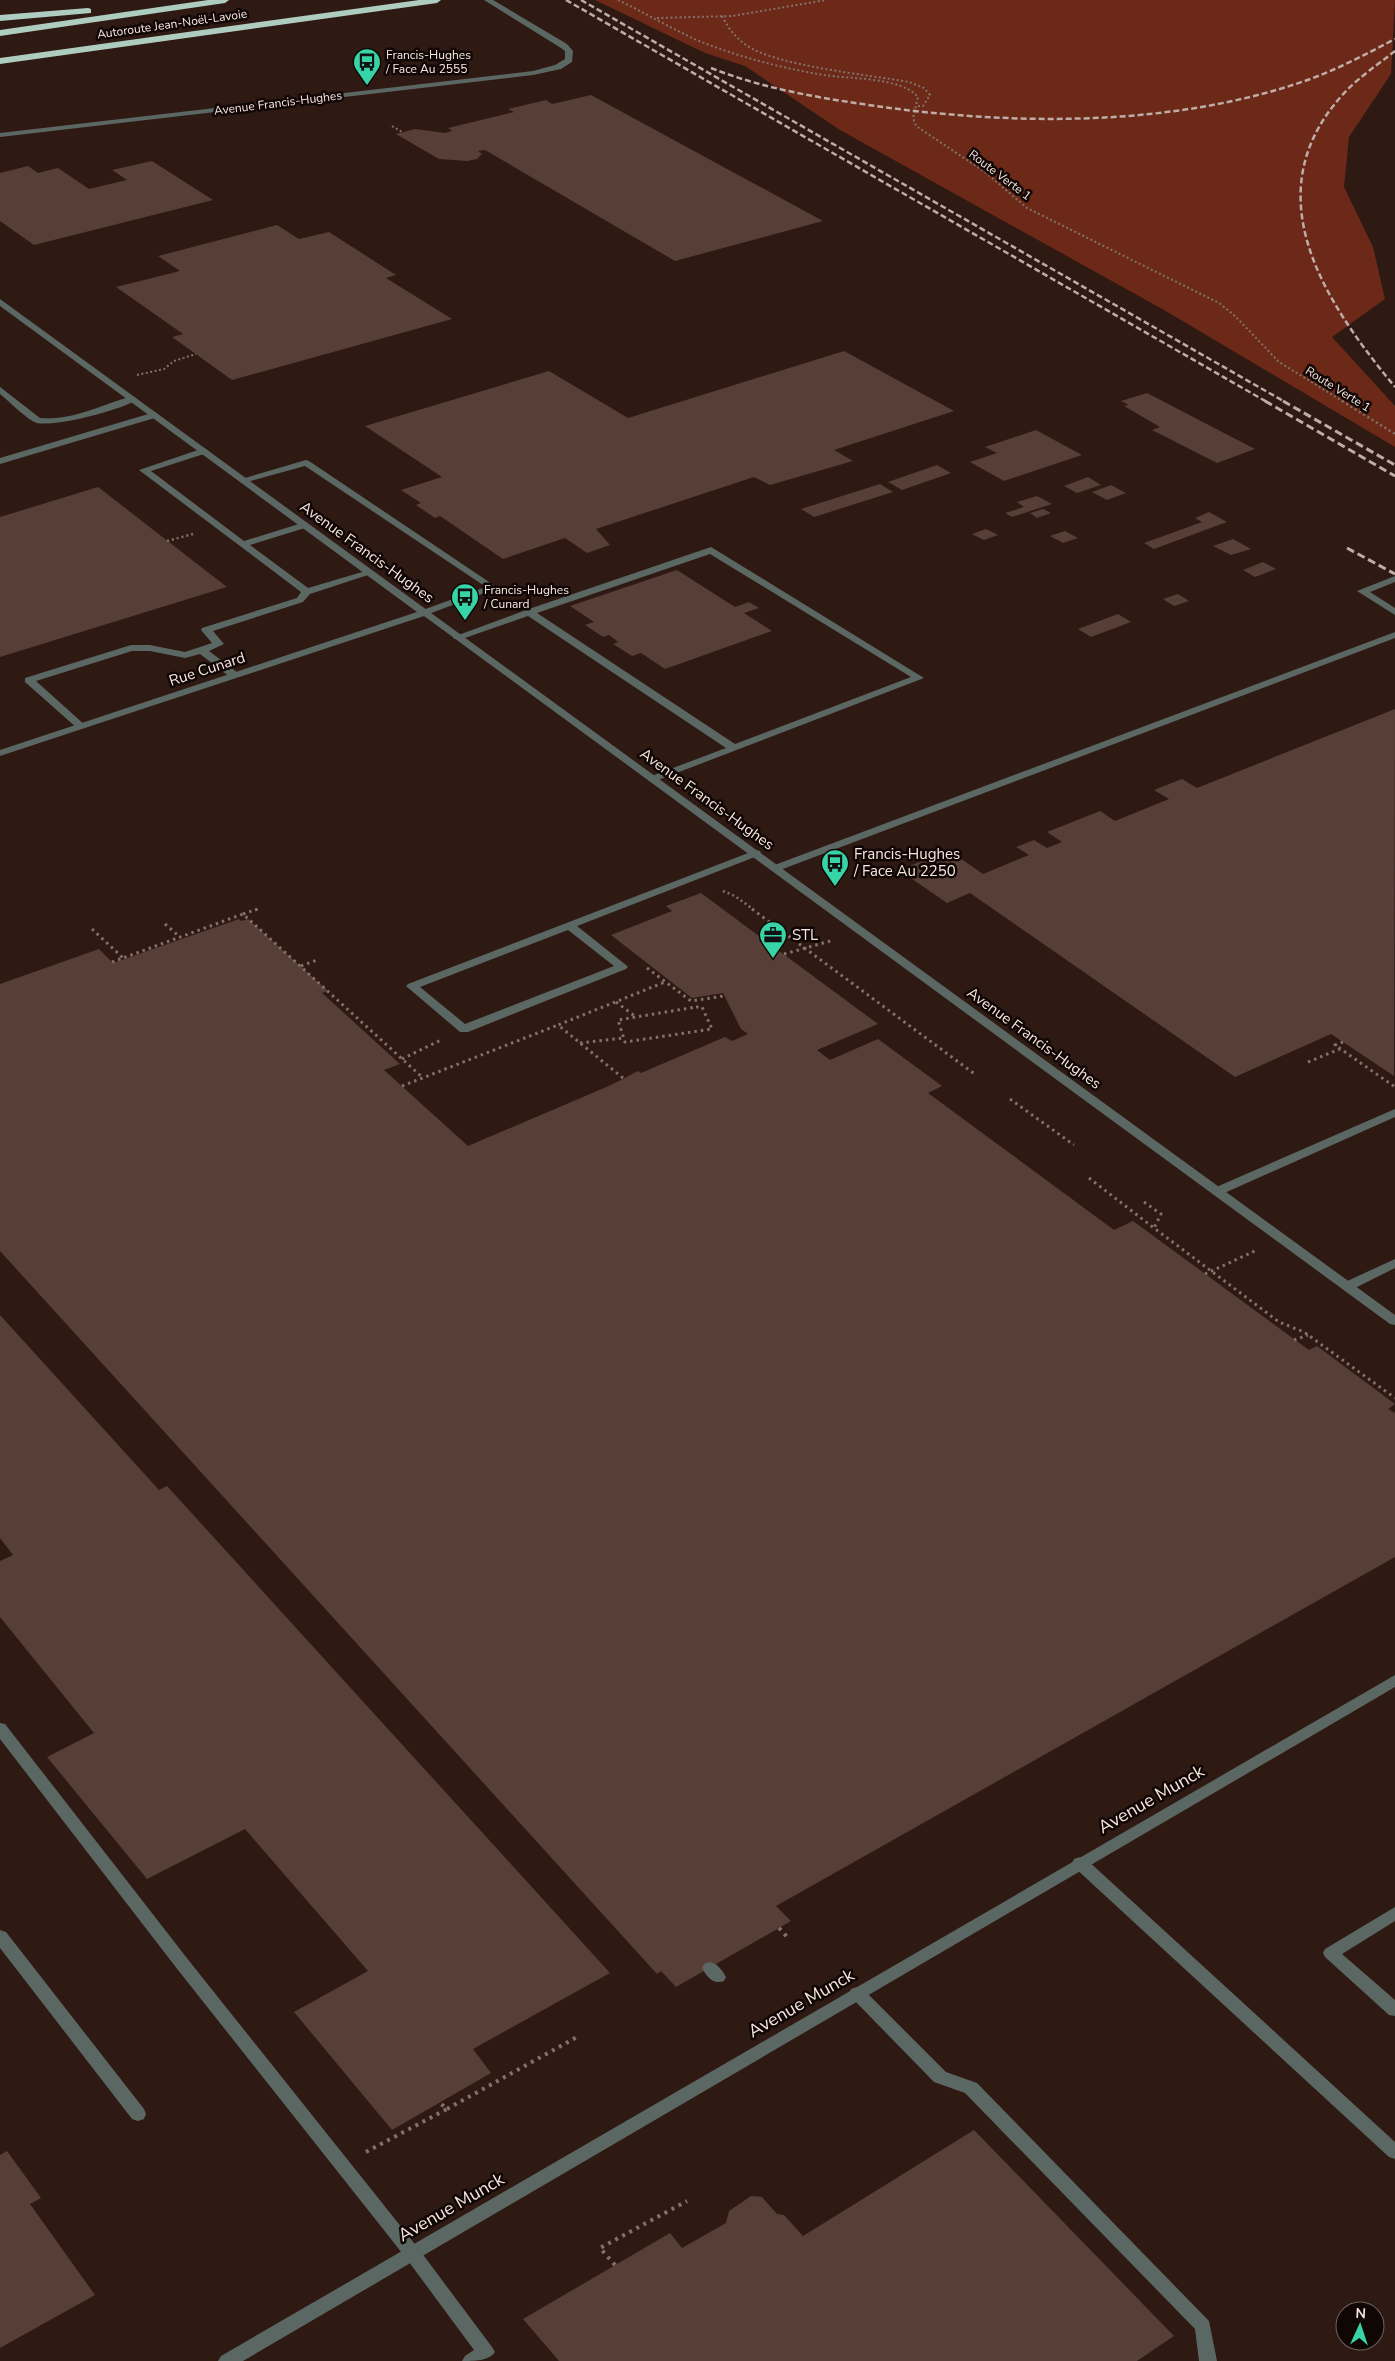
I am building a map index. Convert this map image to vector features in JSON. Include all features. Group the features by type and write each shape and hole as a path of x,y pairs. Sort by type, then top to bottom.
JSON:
{"highway":[{"path":"0,18 223,0"},
{"name":"Autoroute Jean-Noël-Lavoie","path":"0,33 223,0"},
{"name":"Autoroute Jean-Noël-Lavoie","path":"0,61 437,0"},
{"path":"0,68 190,34"}],"street":[{"name":"Avenue Francis-Hughes","path":"0,135 533,73 553,69 569,60 569,52 564,46 488,0"},
{"name":"Avenue Francis-Hughes","path":"0,302 423,613 756,853 1395,1321"},
{"path":"0,390 37,420 42,421 73,416 133,399"},
{"path":"0,461 155,415"},
{"path":"204,451 144,470 307,592"},
{"name":"Rue Cunard","path":"0,753 493,588 306,463 243,480"},
{"path":"243,544 305,525"},
{"path":"458,637 711,550 919,678 653,779"},
{"path":"80,726 28,680 130,648 150,648 185,655 202,650 219,644 206,630 300,600 307,592 369,572"},
{"path":"1395,579 1362,591 1395,612"},
{"path":"529,612 733,748"},
{"path":"776,868 1395,635"},
{"path":"202,650 234,675"},
{"path":"569,926 622,967 464,1029 412,986 756,853"},
{"path":"1218,1191 1395,1113"},
{"path":"1348,1286 1395,1263"},
{"name":"Avenue Munck","path":"227,2361 1395,1680"},
{"path":"0,1728 184,1966 412,2252 483,2358"},
{"path":"1080,1863 1395,2152"},
{"path":"1395,1913 1331,1953 1395,2010"},
{"path":"0,1936 138,2114"},
{"path":"857,1993 940,2076 971,2088 1203,2326 1208,2361"}],"path":[{"name":"Route Verte 1","path":"618,0 702,42 814,74 909,88 917,94 913,121 919,130 985,172 1021,204 1219,302 1234,314 1264,349 1279,362 1395,434"},
{"path":"657,18 671,16 688,18 722,16 826,0"},
{"path":"722,16 728,29 747,46 783,60 904,81 924,88 930,95 929,100 923,106 916,106"},
{"path":"392,126 402,132"},
{"path":"134,376 164,370 174,361 196,354"},
{"path":"167,541 196,533"},
{"path":"719,889 735,896 976,1075"},
{"path":"112,962 258,909"},
{"path":"243,914 423,1078"},
{"path":"165,924 180,937"},
{"path":"92,929 123,958"},
{"path":"784,954 839,939"},
{"path":"300,966 317,960"},
{"path":"645,966 691,1001 696,1007"},
{"path":"402,1086 665,982"},
{"path":"691,1001 724,996"},
{"path":"615,1002 636,1017"},
{"path":"702,1007 712,1028 625,1042 618,1020 636,1017 702,1007"},
{"path":"558,1025 623,1078"},
{"path":"580,1043 624,1038"},
{"path":"402,1059 443,1039"},
{"path":"1343,1042 1335,1045 1395,1087"},
{"path":"1308,1062 1340,1049"},
{"path":"1010,1099 1074,1145"},
{"path":"1089,1178 1279,1322 1308,1334 1395,1398"},
{"path":"1144,1202 1161,1214 1154,1228"},
{"path":"1205,1274 1260,1249"},
{"path":"1294,1340 1308,1334"},
{"path":"779,1928 789,1939"},
{"path":"342,2165 577,2037"},
{"path":"440,2102 447,2109"},
{"path":"615,2265 600,2248 687,2201"}],"shaded area":[{"path":"595,0 1395,0 1391,74 1349,137 1344,187 1373,247 1385,299 1332,337 1395,406 1395,447 1164,310 840,130 745,66 705,53"}],"building":[{"path":"591,95 823,221 675,261 485,150 478,151 482,154 477,159 467,161 439,159 396,134 415,129 445,133 452,131 448,128 514,112 508,109 546,100 552,104"},
{"path":"152,161 213,200 34,245 0,221 0,173 28,166 38,173 58,168 89,189 127,180 112,170"},
{"path":"277,225 299,239 329,232 396,275 386,278 452,319 232,380 172,337 183,334 116,287 180,271 158,256"},
{"path":"844,351 954,411 834,450 853,461 770,485 754,477 596,529 610,545 587,553 565,538 503,559 440,516 435,518 416,505 421,503 401,490 442,477 365,426 549,371 628,418"},
{"path":"1147,393 1255,449 1217,463 1152,430 1160,427 1124,406 1129,405 1121,401"},
{"path":"1036,430 1082,455 1004,481 970,462 997,453 985,447"},
{"path":"937,465 951,473 902,490 888,482"},
{"path":"1088,477 1101,485 1077,493 1064,486"},
{"path":"880,484 893,492 814,517 801,509"},
{"path":"1111,485 1126,493 1107,500 1092,492"},
{"path":"98,487 227,587 0,657 0,517"},
{"path":"1037,496 1052,504 1012,517 1005,513 1024,507 1017,502"},
{"path":"1043,509 1051,513 1037,518 1030,513"},
{"path":"1209,512 1227,522 1154,549 1144,543 1202,522 1195,518"},
{"path":"986,529 998,535 984,540 972,534"},
{"path":"1065,531 1078,538 1063,543 1050,536"},
{"path":"1233,539 1251,549 1231,555 1213,546"},
{"path":"1263,562 1276,569 1255,577 1243,570"},
{"path":"677,570 735,607 749,602 759,608 744,613 772,631 665,669 641,653 632,656 613,644 618,642 609,635 603,637 585,625 594,622 570,606"},
{"path":"1178,594 1189,601 1174,606 1163,599"},
{"path":"1118,614 1131,622 1091,637 1078,629"},
{"path":"1395,709 1394,1076 1331,1034 1235,1077 970,893 947,903 899,870 943,853 954,861 960,858 983,874 1029,855 1016,847 1034,840 1047,848 1062,842 1047,832 1100,811 1115,821 1169,799 1154,790 1182,779 1197,788"},
{"path":"701,893 878,1024 817,1050 830,1060 878,1039 942,1086 928,1093 1114,1230 1133,1221 1309,1350 1317,1346 1395,1404 1388,1409 1395,1413 1395,1557 776,1906 791,1921 676,1987 661,1971 657,1974 0,1251 0,984 99,949 113,963 239,919 241,921 248,919 328,991 322,993 400,1064 384,1070 468,1146 611,1085 638,1071 641,1073 725,1037 732,1041 748,1034 741,1029 723,993 692,998 611,935 672,911 666,906"},
{"path":"0,1315 159,1490 167,1486 610,1973 473,2049 491,2073 392,2130 294,2012 368,1971 245,1829 147,1879 47,1757 94,1733 0,1617 0,1561 13,1555 0,1538"},
{"path":"974,2130 1174,2336 1137,2361 559,2361 523,2319 670,2233 682,2248 726,2223 729,2211 751,2196 762,2197 777,2214 784,2215 803,2236"},
{"path":"7,2151 41,2198 30,2204 95,2295 0,2348 0,2155"}],"railway":[{"path":"566,0 1267,402"},
{"path":"581,0 1285,402"},
{"path":"711,68 751,82 813,96 929,113 1040,119 1097,118 1153,114 1208,106 1261,94 1324,74 1395,39"},
{"path":"1395,51 1348,89 1319,127 1304,166 1301,205 1308,243 1323,281 1344,318 1368,353 1395,387"},
{"path":"1265,401 1395,476"},
{"path":"1283,401 1395,465"},
{"path":"1347,548 1395,574"}],"place":[{"name":"Francis-Hughes / Face Au 2555","path":"367,86"},
{"name":"Francis-Hughes / Cunard","path":"465,621"},
{"name":"Francis-Hughes / Face Au 2250","path":"835,887"},
{"name":"STL","path":"773,959"}]}
